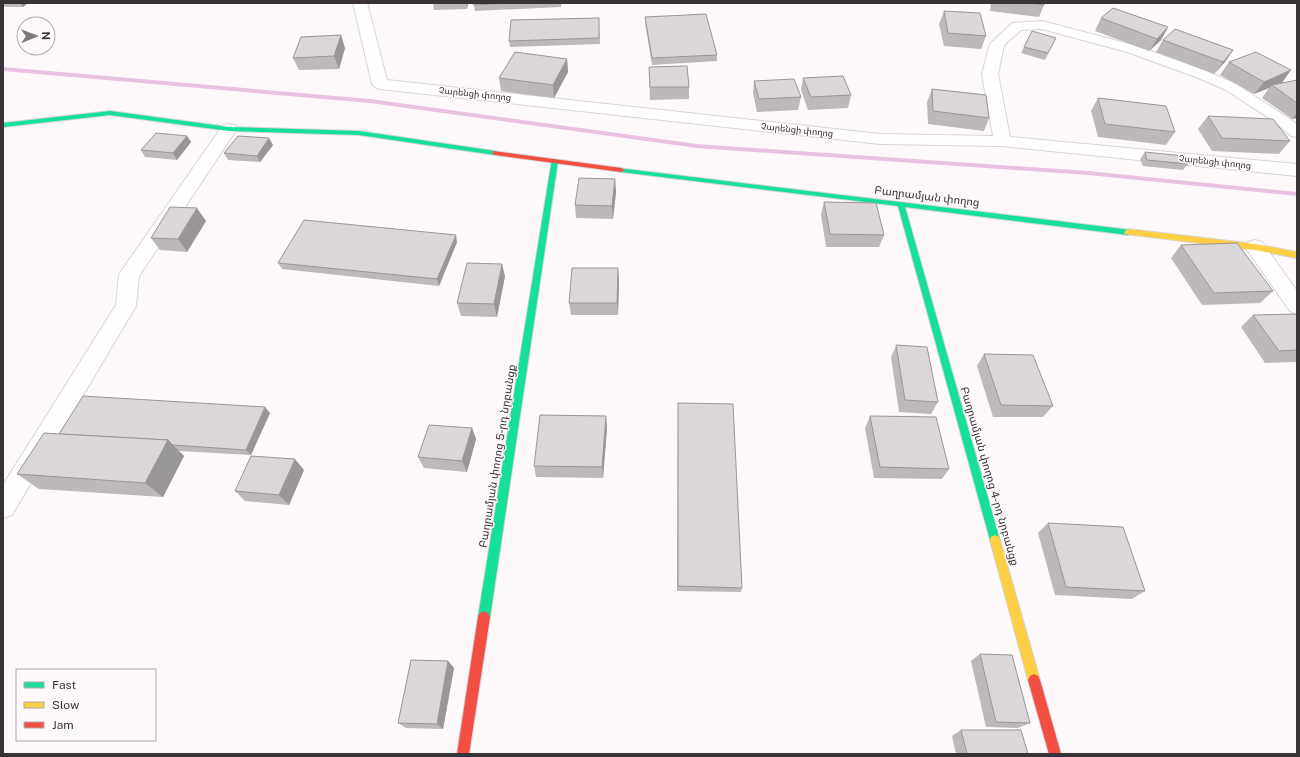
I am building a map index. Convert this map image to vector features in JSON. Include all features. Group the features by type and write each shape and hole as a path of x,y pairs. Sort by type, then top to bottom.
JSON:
{"street":[{"name":"Չարենցի փողոց","path":"360,3 380,84 880,139 1002,141 1297,170"},
{"path":"1002,141 990,74 996,44 1017,26 1042,25 1132,49 1201,74 1231,87 1281,119 1297,132"},
{"name":"Բաղրամյան փողոց","path":"3,125 110,113 229,129 359,133 554,161 901,205 1255,247 1297,255"},
{"path":"3,507 126,306 129,274 229,129"},
{"name":"Բաղրամյան փողոց 5-րդ նրբանցք","path":"463,754 554,161"},
{"name":"Բաղրամյան փողոց 4-րդ նրբանցք","path":"901,205 1055,754"},
{"path":"1255,247 1297,306"}],"building":[{"path":"474,3 508,3 473,5"},
{"path":"1030,3 1044,3 1044,5"},
{"path":"1113,8 1168,27 1157,39 1101,18"},
{"path":"944,11 980,13 986,36 948,33"},
{"path":"706,14 717,55 652,58 645,17"},
{"path":"599,18 599,38 509,41 511,20"},
{"path":"1175,29 1233,50 1223,62 1163,40"},
{"path":"1032,31 1056,38 1048,53 1024,47"},
{"path":"341,35 334,56 293,58 301,37"},
{"path":"515,52 567,59 553,85 499,78"},
{"path":"1256,52 1291,70 1264,82 1229,62"},
{"path":"687,66 689,87 650,87 649,67"},
{"path":"843,76 851,95 811,97 803,78"},
{"path":"794,79 801,97 759,99 754,81"},
{"path":"1297,80 1297,103 1272,85"},
{"path":"932,89 986,95 989,118 933,111"},
{"path":"1098,98 1166,106 1175,132 1105,124"},
{"path":"1208,116 1273,119 1290,141 1222,138"},
{"path":"156,133 187,136 173,153 141,150"},
{"path":"238,136 269,138 257,156 224,153"},
{"path":"1145,152 1184,156 1188,164 1147,160"},
{"path":"579,178 615,179 612,206 575,205"},
{"path":"824,202 876,203 884,235 830,234"},
{"path":"170,207 197,208 178,239 151,238"},
{"path":"304,220 456,235 437,279 278,263"},
{"path":"1237,243 1273,291 1214,293 1181,245"},
{"path":"467,263 502,264 494,304 457,303"},
{"path":"572,268 618,268 617,303 569,303"},
{"path":"1297,314 1297,350 1279,351 1253,315"},
{"path":"896,345 927,347 938,402 905,400"},
{"path":"984,354 1033,355 1053,406 1001,405"},
{"path":"83,396 265,407 246,450 173,445 168,440 59,434"},
{"path":"678,403 733,404 742,588 678,586"},
{"path":"540,415 606,416 602,467 534,466"},
{"path":"870,416 936,417 949,469 880,467"},
{"path":"429,425 472,428 462,461 418,457"},
{"path":"44,433 168,440 145,483 17,474"},
{"path":"251,456 295,459 279,495 235,491"},
{"path":"1048,523 1123,527 1145,591 1066,587"},
{"path":"980,654 1012,655 1030,723 996,722"},
{"path":"411,660 448,661 437,724 398,723"},
{"path":"961,730 1021,730 1028,754 967,754"}],"waterway":[{"path":"3,69 370,101 697,146 1088,173 1297,194"}],"traffic: fast":[{"path":"3,125 110,113 229,129 359,133 495,153"},
{"path":"484,617 554,161"},
{"path":"621,170 1128,232"},
{"path":"901,205 995,540"}],"traffic: slow":[{"path":"1128,232 1255,247 1297,255"},
{"path":"995,540 1034,680"}],"traffic: jam":[{"path":"495,153 621,170"},
{"path":"463,754 484,617"},
{"path":"1034,680 1055,754"}]}
